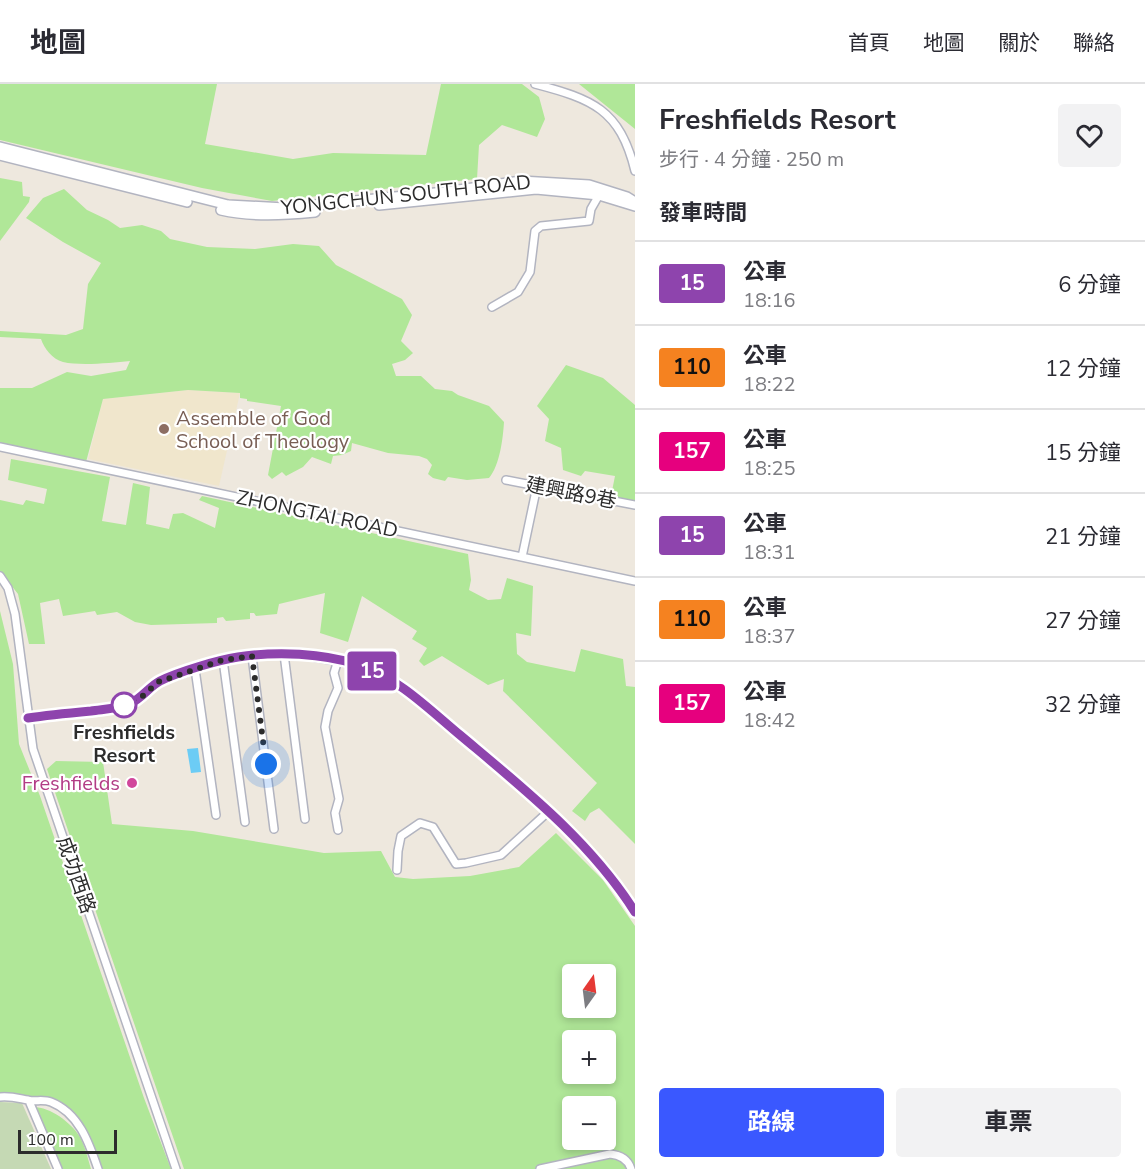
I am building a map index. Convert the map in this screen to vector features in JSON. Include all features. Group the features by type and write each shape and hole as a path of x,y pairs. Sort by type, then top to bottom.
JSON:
{"street":[{"path":"535,84 577,96 604,112 618,127 628,147 635,171"},
{"name":"YONGCHUN SOUTH ROAD","path":"0,147 20,156 227,208 286,211 536,189 599,195 635,204"},
{"name":"YONGCHUN SOUTH ROAD","path":"0,155 20,156"},
{"name":"YONGCHUN SOUTH ROAD","path":"286,211 521,181 589,185 627,197 635,204"},
{"path":"492,307 518,292 530,272 534,231 541,226 590,221 591,208 599,195"},
{"name":"ZHONGTAI ROAD","path":"0,447 635,581"},
{"name":"建興路9巷","path":"506,480 635,505"},
{"path":"522,557 537,486"},
{"name":"成功西路","path":"0,576 8,588 20,640 33,749 176,1169"},
{"path":"28,718 131,704 158,682 223,660 284,654 338,660 359,665 378,673 411,694 516,781 586,847 635,912"},
{"path":"284,654 305,819"},
{"path":"252,656 274,829"},
{"path":"223,660 245,822"},
{"path":"338,660 334,673 338,688 328,711 325,727 339,799 335,813 338,830"},
{"path":"195,669 216,815"},
{"path":"397,870 401,836 420,823 434,827 456,864 501,855 549,811"},
{"path":"0,1097 16,1096 29,1101 48,1101 58,1106 75,1120 87,1137 98,1169"},
{"path":"29,1101 58,1169"},
{"path":"540,1169 610,1154 625,1159 632,1169"}],"shaded area":[{"name":"Assemble of God School of Theology","path":"188,390 240,393 219,486 88,459 103,399"}],"green space":[{"path":"0,84 217,84 205,144 293,159 333,153 426,155 441,84 522,84 539,97 545,119 537,137 502,125 479,145 477,179 272,201 202,188 0,140"},
{"path":"579,84 635,84 635,129"},
{"path":"0,178 22,182 23,196 30,197 29,202 0,241"},
{"path":"64,189 87,210 120,228 142,225 161,231 170,239 207,247 255,249 293,244 319,246 336,265 402,299 412,315 401,341 413,353 405,360 392,364 396,376 421,376 435,389 452,391 489,406 504,422 500,451 493,473 489,478 467,480 448,477 445,481 428,474 432,465 427,459 388,453 352,443 351,451 333,456 331,464 312,457 303,467 286,476 282,472 272,479 268,475 281,406 247,401 247,399 240,398 240,393 188,390 103,399 86,462 0,446 0,388 32,388 67,372 91,376 126,370 130,361 87,364 63,362 49,353 41,339 0,337 0,331 66,335 83,329 88,284 101,263 26,218 43,198"},
{"path":"566,365 603,378 635,405 635,501 611,496 615,476 585,471 581,476 563,470 561,448 545,441 549,419 537,406"},
{"path":"11,459 110,477 102,521 126,525 133,483 150,487 146,524 169,529 173,514 183,513 215,528 219,508 199,500 202,496 468,554 471,580 469,590 488,600 501,599 507,578 533,586 531,636 516,633 517,654 527,662 575,672 581,649 623,659 626,686 635,687 635,844 599,808 590,813 585,821 572,811 597,783 503,691 504,679 488,685 442,656 424,666 419,661 427,648 412,639 417,631 362,596 348,642 320,633 325,593 279,604 277,614 256,616 250,613 250,619 226,621 223,617 217,618 217,623 151,625 135,622 117,612 97,615 95,611 63,616 59,599 40,603 45,644 29,644 18,594 0,571 0,500 23,505 26,500 44,504 47,489 8,480"},
{"path":"0,611 13,664 19,744 40,796 144,1098 171,1169 101,1169 85,1129 55,1105 27,1096 0,1095"},
{"path":"56,761 103,762 112,824 193,831 324,853 381,851 395,877 413,879 470,876 519,867 556,833 603,880 635,926 635,1169 184,1169 47,769"},
{"path":"0,1102 22,1103 51,1169 0,1169"},
{"path":"32,1107 52,1112 76,1131 82,1141 91,1169 60,1169"}],"water":[{"path":"198,748 201,772 191,773 187,749"}],"bus line":[{"name":"15","path":"28,718 131,704 158,682 223,660 240,657 284,654 338,660 359,665 378,673 411,694 516,781 586,847 635,912"}],"place":[{"name":"Assemble of God School of Theology","path":"164,429"},
{"name":"Freshfields Resort","path":"124,705"},
{"name":"Freshfields","path":"132,783"}],"route":[{"path":"124,705 131,704 158,682 223,660 252,656 266,764"}]}
